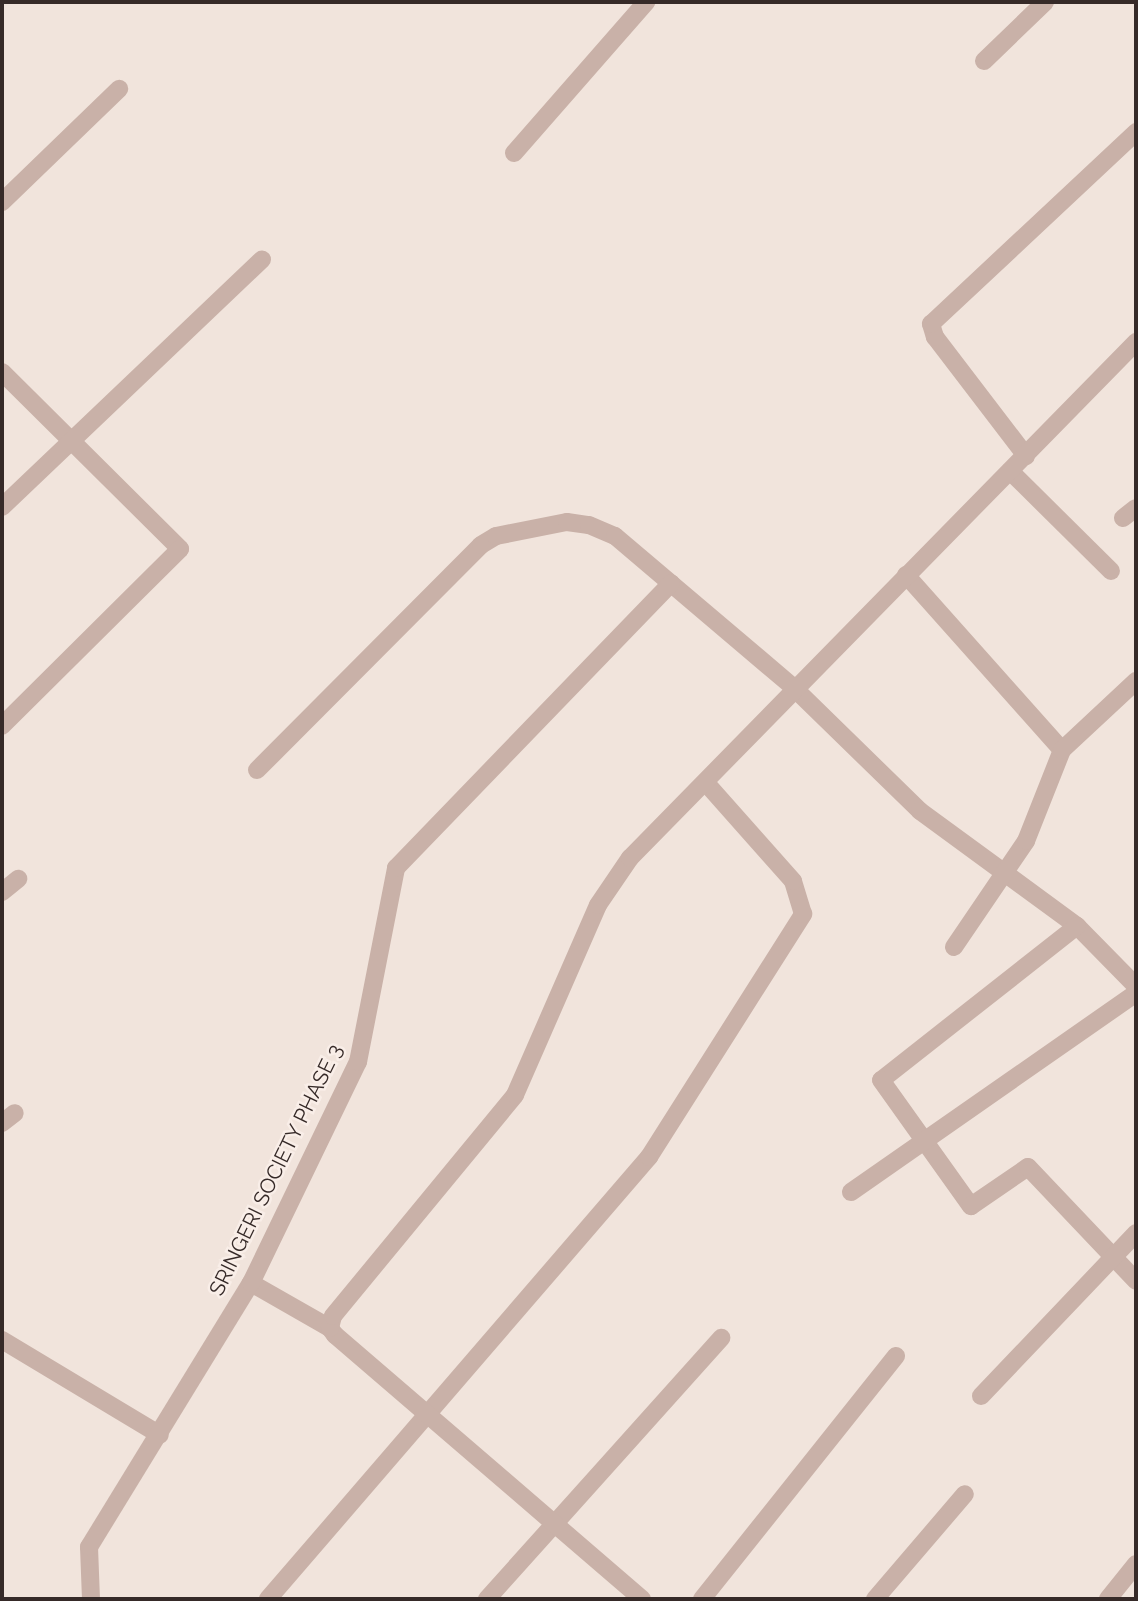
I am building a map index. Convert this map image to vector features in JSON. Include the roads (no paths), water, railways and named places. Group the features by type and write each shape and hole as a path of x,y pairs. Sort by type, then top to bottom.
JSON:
{"street":[{"path":"514,153 646,2"},
{"path":"984,61 1045,2"},
{"path":"2,202 119,89"},
{"path":"1026,456 935,337 931,324 1136,132"},
{"path":"2,506 262,259"},
{"path":"331,1328 333,1316 515,1095 598,905 615,878 794,688 1136,342"},
{"path":"2,372 180,549 2,726"},
{"path":"1010,471 1111,571"},
{"path":"257,770 457,566 496,536 567,522 589,525 615,536 671,583 794,688 869,765 1004,875 1077,926 1136,986"},
{"path":"906,575 1062,750"},
{"name":"SRINGERI SOCIETY PHASE 3","path":"91,1599 89,1547 251,1283 358,1062 396,868 671,583"},
{"path":"954,947 1026,841 1039,799 1062,750 1136,681"},
{"path":"268,1599 427,1411 649,1157 803,914 793,881 706,783"},
{"path":"2,892 18,879"},
{"path":"1077,926 881,1080 971,1206 1028,1167 1136,1281"},
{"path":"851,1192 1136,993"},
{"path":"981,1396 1136,1233"},
{"path":"251,1283 331,1328 642,1599"},
{"path":"487,1599 722,1338"},
{"path":"2,1340 160,1434"},
{"path":"702,1599 896,1356"},
{"path":"875,1599 965,1494"},
{"path":"1108,1599 1136,1564"}]}
